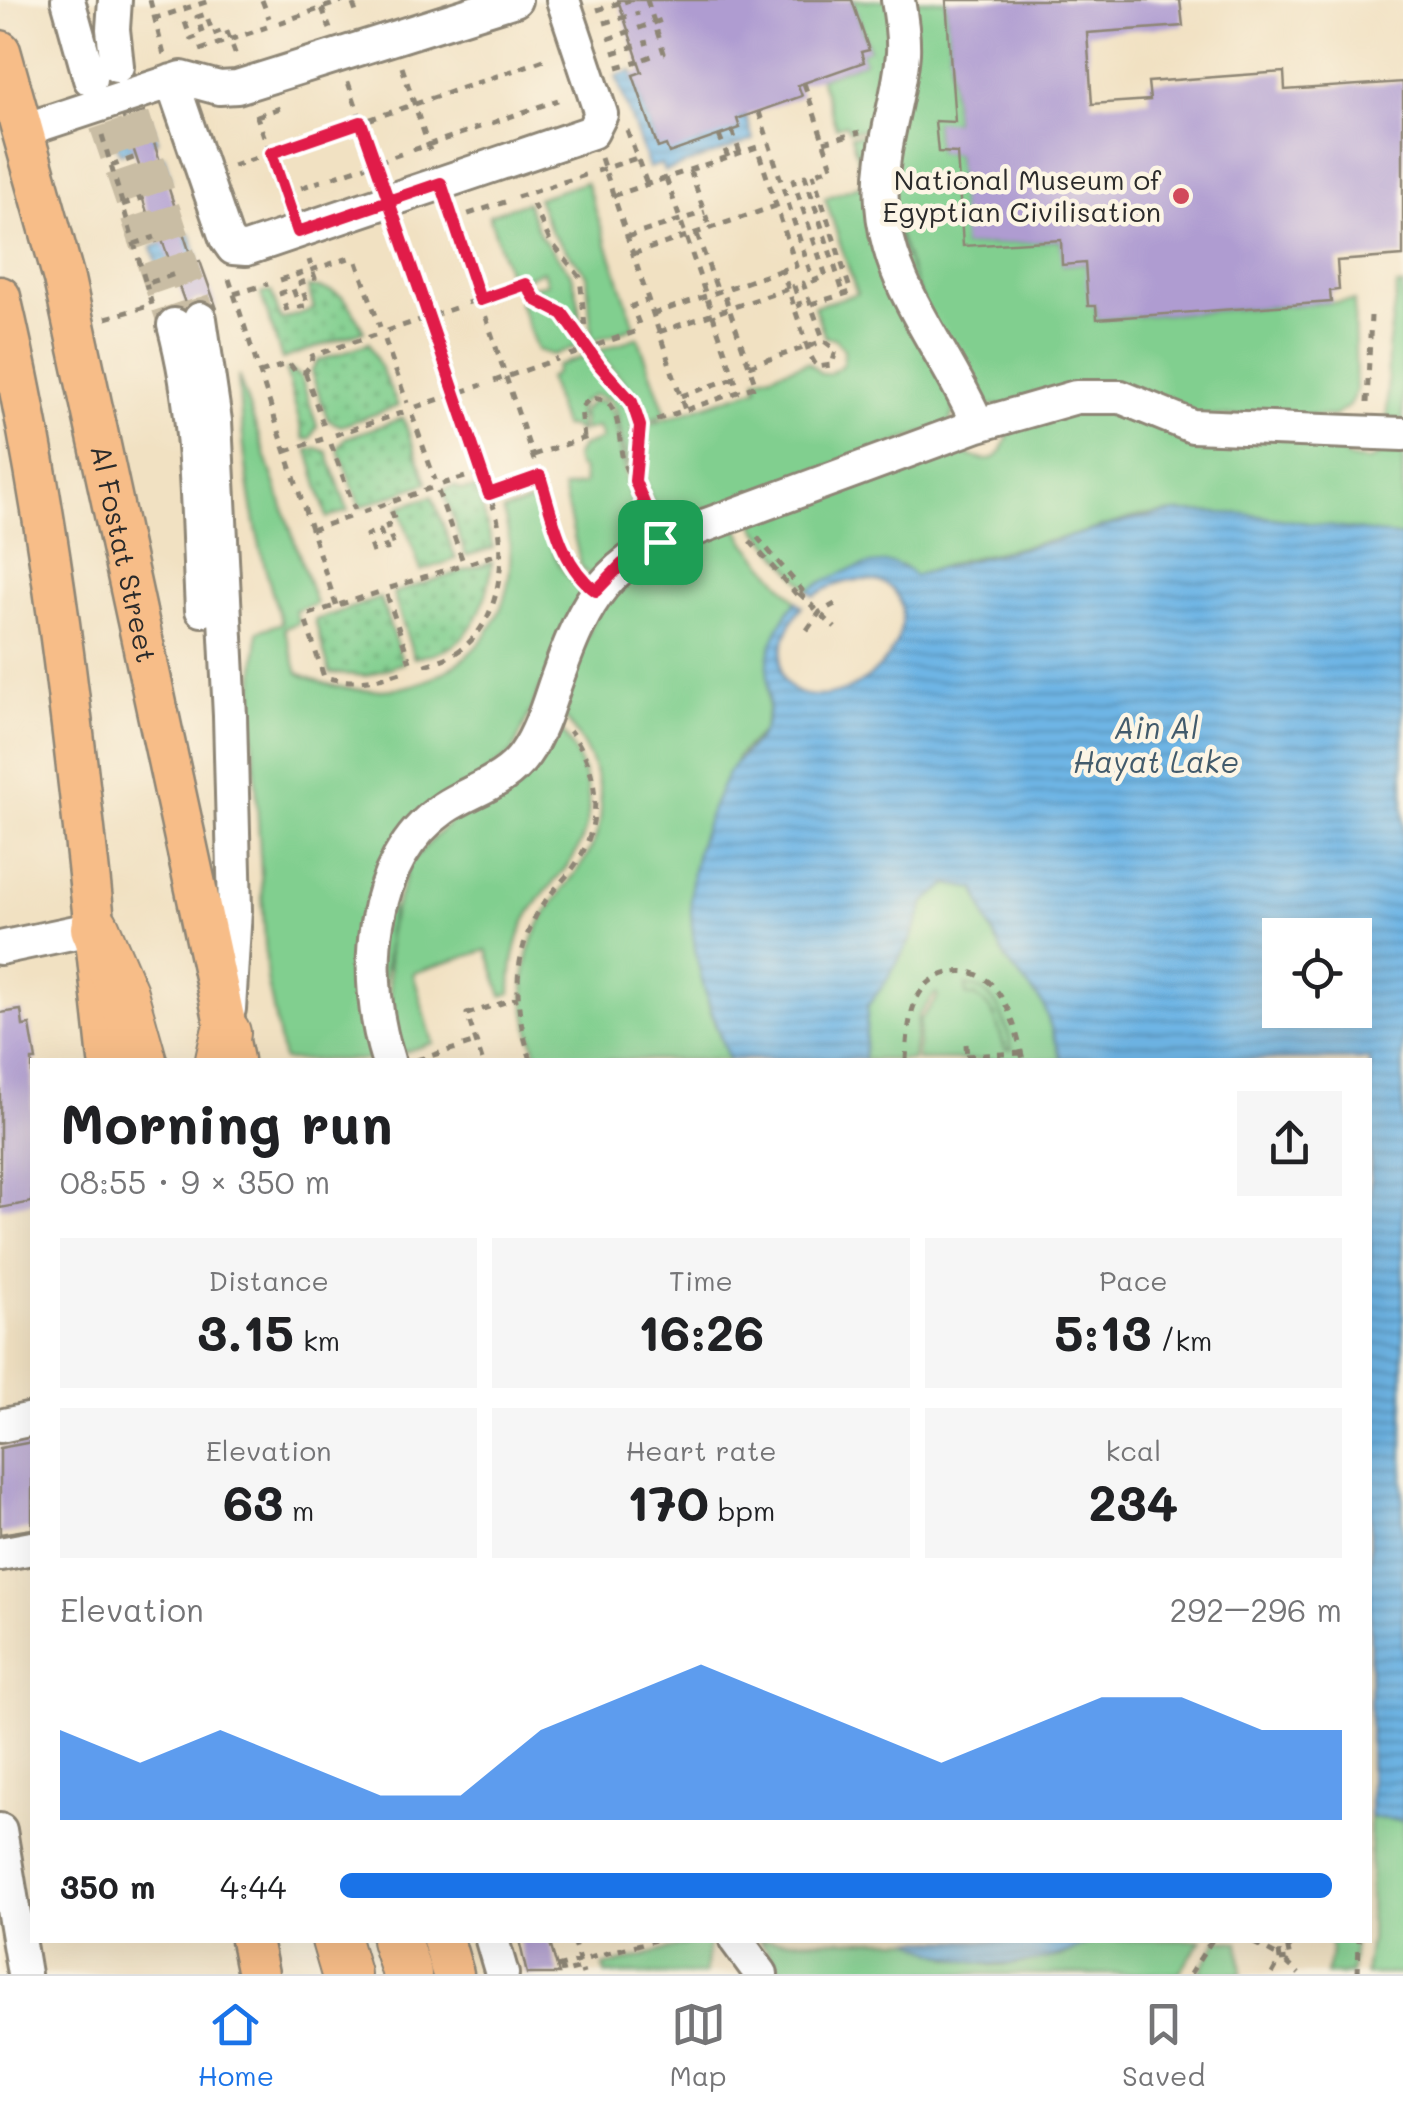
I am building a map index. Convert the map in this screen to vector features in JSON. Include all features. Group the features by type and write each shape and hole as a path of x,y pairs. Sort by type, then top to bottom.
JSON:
{"highway":[{"path":"95,928 122,993 141,1058"},
{"path":"337,1943 346,1974"}],"main road":[{"name":"Al Fostat Street","path":"0,52 74,327 226,1051"},
{"path":"4,330 65,664 110,1058"},
{"path":"253,1943 258,1974"},
{"path":"412,1952 453,1974"}],"street":[{"path":"68,0 100,84"},
{"path":"100,84 113,29 115,0"},
{"path":"24,130 100,84 190,78 220,88 246,84 516,0"},
{"path":"172,81 228,244 246,249 596,128 601,114 563,0"},
{"path":"898,0 903,53 883,152 884,223 896,272 908,300 954,373 978,425"},
{"path":"187,322 185,371 192,419 226,1051"},
{"path":"388,1058 378,1018 374,970 377,920 391,874 425,823 495,782 517,764 534,738 596,591 622,564 660,542 978,425 1058,401 1105,395 1137,400 1192,426 1403,434"},
{"path":"0,948 95,928"},
{"path":"0,1426 30,1419"},
{"path":"0,1554 30,1548"},
{"path":"0,1830 5,1902 24,1974"},
{"path":"738,1943 761,1974"}],"path":[{"path":"150,0 172,81"},
{"path":"153,20 212,0"},
{"path":"262,0 269,18"},
{"path":"306,0 310,12"},
{"path":"279,23 346,0"},
{"path":"645,11 647,0"},
{"path":"322,8 497,517 503,552 494,601 472,638 447,658 418,667"},
{"path":"645,11 658,22"},
{"path":"601,24 645,11"},
{"path":"185,22 191,38 203,34 197,17 206,14 213,34 226,30 312,269 315,278 300,283 308,305 300,308 293,289 281,293 286,311"},
{"path":"606,39 658,22"},
{"path":"654,40 658,22"},
{"path":"200,50 267,27"},
{"path":"392,38 569,561 579,577 596,591"},
{"path":"610,54 654,40"},
{"path":"606,70 664,53 654,40"},
{"path":"229,167 545,60"},
{"path":"74,327 152,305 111,166 100,84"},
{"path":"759,112 813,281 826,276 793,180 832,167 804,84"},
{"path":"492,123 558,100"},
{"path":"257,116 296,103"},
{"path":"413,150 480,127"},
{"path":"732,130 739,149"},
{"path":"824,142 850,134"},
{"path":"719,135 726,154"},
{"path":"613,196 739,149 757,147 796,266 653,314"},
{"path":"333,177 401,154"},
{"path":"111,166 136,157"},
{"path":"647,184 637,158 601,170 685,410"},
{"path":"690,170 710,228"},
{"path":"517,198 585,175"},
{"path":"809,175 851,292 811,304"},
{"path":"666,178 739,392"},
{"path":"285,194 321,181"},
{"path":"122,205 142,198"},
{"path":"453,218 505,202"},
{"path":"533,204 550,241 580,277 585,348"},
{"path":"633,254 776,206"},
{"path":"627,237 705,212"},
{"path":"640,426 756,386 697,233"},
{"path":"134,244 155,237"},
{"path":"280,280 349,258"},
{"path":"357,262 384,329 455,308"},
{"path":"782,270 813,364 828,368 836,360 836,350 824,341 804,283 794,286 800,306 795,308"},
{"path":"146,284 175,274"},
{"path":"228,276 336,606"},
{"path":"467,304 529,283 536,300 563,314 585,348 632,402 640,426 635,481"},
{"path":"234,294 268,284"},
{"path":"659,332 788,289"},
{"path":"570,355 638,328 632,306 648,300"},
{"path":"1366,432 1372,316"},
{"path":"305,372 311,366 312,356 375,335"},
{"path":"385,340 407,403"},
{"path":"681,396 824,341"},
{"path":"494,381 558,359"},
{"path":"260,372 289,364 295,371 305,372"},
{"path":"286,451 325,436 305,372"},
{"path":"416,407 482,385"},
{"path":"533,455 586,437 580,408 590,398 605,400 614,412 626,470 635,481 660,542"},
{"path":"335,436 404,412"},
{"path":"412,415 434,480"},
{"path":"331,444 357,512"},
{"path":"311,530 482,472"},
{"path":"489,494 540,476"},
{"path":"437,488 462,559"},
{"path":"373,553 367,535 380,530 386,549 394,546 387,525 395,522 388,503"},
{"path":"752,541 755,535 802,590 799,592 835,628"},
{"path":"470,562 503,552"},
{"path":"310,614 458,566"},
{"path":"386,592 410,662"},
{"path":"807,630 820,612 836,604"},
{"path":"306,622 324,677 346,683 368,682 407,670"},
{"path":"530,1058 518,998 520,958 533,920 585,849 595,811 592,772 584,753 548,706"},
{"path":"906,1058 908,1026 919,993 930,982 957,971 974,973 998,992 1013,1022 1022,1056 967,1058 966,1044"},
{"path":"481,1058 467,1014 518,998"},
{"path":"424,1058 476,1042"},
{"path":"575,1943 579,1960 582,1971 563,1973 559,1966 579,1960 644,1943"},
{"path":"1190,1974 1210,1943"},
{"path":"1254,1943 1299,1974"},
{"path":"1272,1974 1281,1959 1291,1954 1288,1949 1293,1943"},
{"path":"1358,1974 1359,1943"}],"green space":[{"path":"852,0 890,0 893,10 879,129 849,131 846,124 836,127 820,78 864,62 861,52 869,49"},
{"path":"905,0 946,0 955,122 935,122 938,152 957,153 964,246 1061,240 1063,265 1085,263 1098,319 1354,301 1356,391 1349,406 1334,416 1192,416 983,405 928,317 889,211"},
{"path":"879,135 875,163 956,404 949,424 682,520 659,516 646,481 645,426 758,388 756,379 808,362 821,374 829,374 843,365 844,349 834,338 825,337 814,306 857,294 825,198 865,184 851,136"},
{"path":"586,182 635,327 592,341 587,275 551,232 537,198"},
{"path":"526,202 540,235 572,275 581,336 565,312 539,298 531,287 547,283 543,271 523,279 517,273 508,273 489,215"},
{"path":"1397,286 1403,286 1403,424 1387,423 1388,349"},
{"path":"308,287 330,290 344,298 364,331 282,359 261,294 271,291 281,320 314,309"},
{"path":"527,294 540,306 561,316 581,345 553,355 537,350 519,302"},
{"path":"638,337 666,414 645,422 636,396 597,351"},
{"path":"369,343 398,406 341,426 328,420 311,372 318,361"},
{"path":"586,356 631,413 628,469 617,413 609,399 594,395 581,402 580,433 563,426 548,378 555,374 557,366"},
{"path":"286,371 301,377 317,426 311,438 304,439"},
{"path":"238,375 316,604 295,611 299,623 284,628 298,673 342,687 385,690 425,681 459,662 486,635 504,599 510,558 503,511 537,500 558,562 583,592 512,753 398,841 377,1058 283,1058 267,978 252,713 258,631 282,623 263,561 243,440"},
{"path":"592,401 604,402 614,415 630,496 644,526 641,535 595,576 581,566 563,489 584,484 582,468 578,468 575,457 582,446 602,439 598,427 584,431 582,411"},
{"path":"1075,406 1337,445 1348,458 1367,461 1376,458 1387,445 1403,442 1403,537 1245,514 1178,512 1139,516 1067,537 962,560 914,576 901,565 823,582 808,590 753,520 956,449 991,460 1001,451 1010,429"},
{"path":"403,418 427,483 360,507 338,449 345,438"},
{"path":"308,450 327,452 348,511 327,518"},
{"path":"455,486 461,490 477,489 493,548 466,556 443,490"},
{"path":"432,496 456,559 421,571 399,507"},
{"path":"735,525 796,601 788,612 768,687 763,731 737,757 692,912 697,958 711,1014 728,1058 537,1058 525,1000 528,955 542,920 592,847 601,805 593,765 557,708 599,607 650,564 666,566 678,562 697,539"},
{"path":"492,562 485,597 469,629 448,648 414,658 393,593"},
{"path":"380,598 403,663 366,676 330,673 315,620"},
{"path":"553,719 575,752 589,806 580,843 570,862 524,924 514,958 511,993 502,996 487,950 413,973 433,1043 398,1054 391,1019 388,931 410,862"},
{"path":"947,884 976,889 1007,961 1043,1004 1061,1058 917,1058 920,1020 938,997 936,993 918,1016 913,1058 864,1058 868,1005 911,939 925,902","holes":["966,985 986,993 999,1009 1012,1049 1005,1049 989,1007 966,995"]},
{"path":"966,985 993,1000 1013,1049 1005,1049 989,1008 966,995"},
{"path":"1372,1817 1403,1821 1403,1974 1365,1974 1372,1943"},
{"path":"690,1943 709,1943 705,1974 605,1974 603,1967"},
{"path":"761,1943 918,1943 950,1958 997,1966 1061,1956 1089,1943 1200,1943 1178,1974 785,1974"},
{"path":"1216,1943 1239,1943 1242,1974 1198,1974"},
{"path":"1330,1943 1354,1943 1351,1974 1326,1974 1332,1952"}],"water":[{"path":"632,71 658,147 746,116 753,140 664,172 661,164 649,168 616,76"},
{"path":"150,118 158,141 120,154 112,131"},
{"path":"164,156 171,179 133,192 125,169"},
{"path":"190,234 198,257 159,270 152,247"},
{"name":"Ain Al Hayat Lake","path":"1178,512 1245,514 1403,537 1403,1821 1372,1817 1372,1058 1061,1058 1043,1004 1007,961 976,889 948,884 925,902 911,939 868,1005 864,1058 728,1058 698,965 691,891 699,844 725,779 759,737 766,722 769,655 776,633 796,601 802,606 783,646 782,674 798,693 830,695 859,683 884,662 899,635 900,603 894,591 870,580 840,584 814,596 808,590 862,566 891,563 914,576"},
{"path":"918,1943 1088,1943 1050,1957 1003,1964 956,1959"}],"building":[{"path":"618,0 852,0 869,50 861,52 864,62 798,85 802,96 737,119 740,128 669,153 666,145 658,148 633,75 642,72"},
{"name":"National Museum of Egyptian Civilisation","path":"946,0 1180,0 1183,26 1087,33 1092,104 1150,100 1148,82 1284,72 1285,90 1403,82 1403,256 1337,261 1339,290 1330,291 1331,302 1097,319 1096,306 1088,306 1085,263 1062,265 1061,240 963,246 957,153 938,152 935,121 955,122"},
{"path":"144,112 193,263 200,261 217,309 198,299 186,306 162,240 156,242 141,193 147,189 123,118"},
{"path":"21,1010 23,1026 30,1025 36,1058 30,1058 30,1202 0,1208 0,1013"},
{"path":"30,1442 30,1529 0,1534 0,1448"},
{"path":"520,1943 550,1943 559,1974 527,1974"}],"tunnel":[{"path":"119,71 200,319"},
{"path":"90,79 174,325"}],"place":[{"name":"National Museum of Egyptian Civilisation","path":"1181,196"}],"route":[{"path":"660,542 622,564 596,591 579,577 569,561 540,476 489,494 388,201 376,162 361,122 271,153 298,232 388,201 441,183 480,300 526,284 536,300 563,314 632,402 640,426 635,481 660,542"}]}
